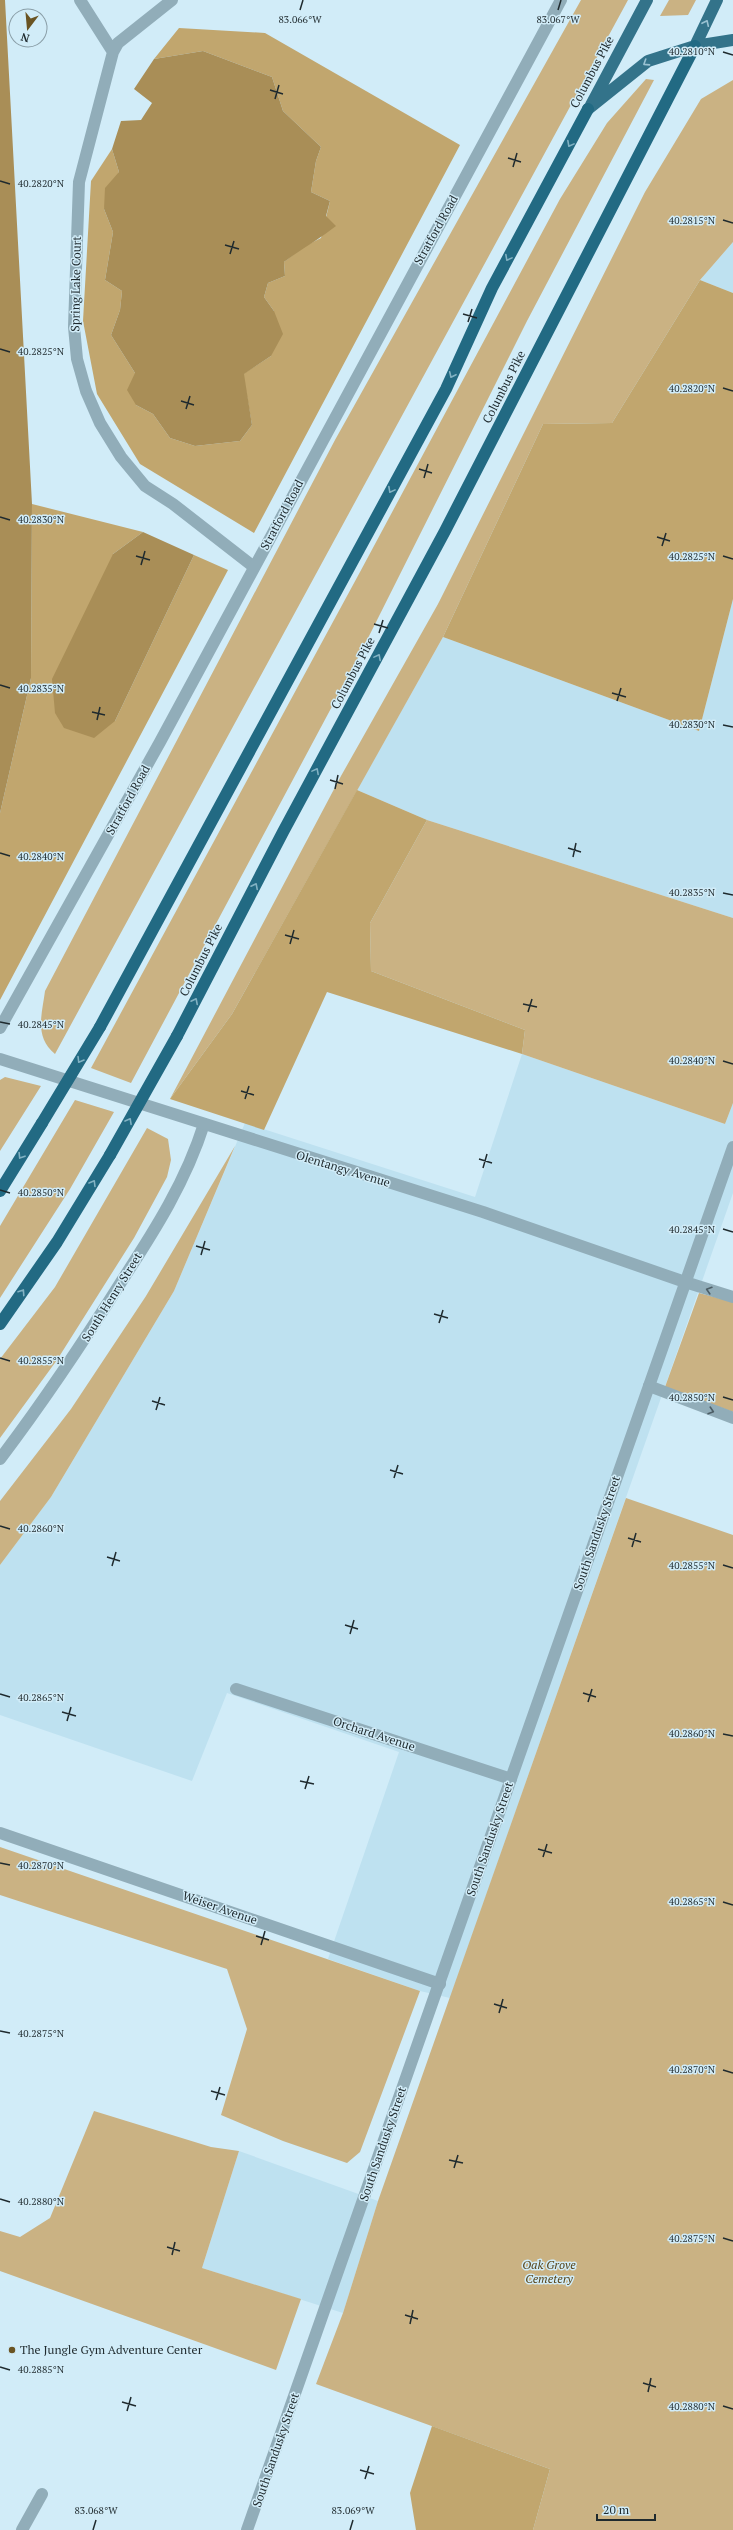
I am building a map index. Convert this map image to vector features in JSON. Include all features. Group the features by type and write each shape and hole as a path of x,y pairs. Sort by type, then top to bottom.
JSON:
{"highway":[{"name":"Columbus Pike","path":"0,1191 100,1027 446,389 492,288 648,0"},
{"name":"Columbus Pike","path":"0,1324 57,1242 110,1155 177,1036 287,825 449,524 696,46 717,0"},
{"path":"588,109 648,61 696,46 733,40"}],"street":[{"path":"80,0 113,52"},
{"name":"Spring Lake Court","path":"172,0 118,43 113,52 79,182 74,327 77,359 86,391 100,423 121,457 145,486 173,504 254,567"},
{"name":"Stratford Road","path":"0,1028 88,872 561,0"},
{"name":"Olentangy Avenue","path":"0,1059 490,1215 733,1297"},
{"name":"South Henry Street","path":"0,1459 83,1343 178,1190 194,1155 204,1124"},
{"name":"South Sandusky Street","path":"247,2530 733,1147"},
{"path":"649,1386 733,1418"},
{"name":"Orchard Avenue","path":"236,1689 511,1779"},
{"name":"Weiser Avenue","path":"0,1833 440,1984"},
{"path":"22,2530 42,2494"}],"shaded area":[{"path":"0,0 5,0 32,504 31,678 0,813"},
{"path":"179,28 265,33 460,145 254,533 140,464 97,394 83,321 91,181 112,149 119,172 104,209 113,232 105,280 122,291 120,310 111,335 135,373 136,405 153,414 170,438 195,446 240,441 252,425 243,374 271,356 274,311 264,297 268,283 285,276 284,262 303,247 321,238 330,201 311,192 316,161 321,147 283,111 272,77 203,51 154,59"},
{"path":"203,51 272,77 283,111 321,147 316,161 311,192 330,201 326,216 336,226 284,262 285,276 268,283 264,297 274,311 283,334 271,356 244,374 252,425 240,441 195,446 170,438 153,414 136,405 127,390 135,373 111,335 120,310 122,291 105,280 113,232 104,209 105,188 119,172 112,149 121,121 141,120 152,103 134,89 154,59"},
{"path":"733,242 733,293 700,280"},
{"path":"700,280 733,293 733,599 699,731 443,637 543,424 612,423"},
{"path":"32,504 143,532 113,554 115,721 194,555 228,570 0,1000 0,813 31,678"},
{"path":"143,532 194,555 115,721 94,738 64,728 55,713 52,679 113,554"},
{"path":"733,599 733,918 427,820 357,790 443,637 699,731"},
{"path":"357,790 427,820 370,923 371,971 525,1030 522,1054 327,992 264,1130 170,1099 232,1014"},
{"path":"522,1054 725,1124 733,1103 733,1193 450,1998 420,1991 328,1959 399,1752 227,1693 192,1781 0,1715 0,1565 51,1497 174,1291 245,1123 475,1197"},
{"path":"239,2151 378,2201 343,2313 202,2268"},
{"path":"432,2426 550,2469 533,2530 416,2530 410,2493"}],"green space":[{"path":"581,0 628,0 55,1054 48,1047 42,1032 41,1017 45,991 335,440"},
{"path":"669,0 696,0 688,15 660,16"},
{"path":"646,79 654,80 527,321 360,654 131,1083 91,1068 560,199 607,123"},
{"path":"733,80 733,242 700,280 612,423 543,424 443,637 232,1014 170,1099 341,776 438,604 645,192 701,99"},
{"path":"427,820 733,918 733,1103 725,1124 522,1054 525,1030 371,971 370,923"},
{"path":"5,1077 41,1086 0,1151 0,1080"},
{"path":"75,1100 114,1112 70,1189 0,1298 0,1226"},
{"path":"147,1128 168,1139 171,1160 167,1177 134,1238 57,1360 0,1438 0,1359 55,1287"},
{"path":"235,1146 174,1291 51,1497 0,1565 0,1501 71,1409 146,1296"},
{"path":"699,1293 733,1302 733,1412 665,1387"},
{"name":"Oak Grove Cemetery","path":"626,1498 733,1535 733,2530 533,2530 550,2469 316,2384 343,2313 378,2201"},
{"path":"0,1847 420,1991 360,2152 347,2163 283,2141 221,2115 247,2029 227,1969 0,1895"},
{"path":"94,2111 211,2147 239,2151 202,2268 301,2299 276,2370 0,2271 0,2231 20,2237 50,2218"}],"place":[{"name":"The Jungle Gym Adventure Center","path":"12,2350"}]}
